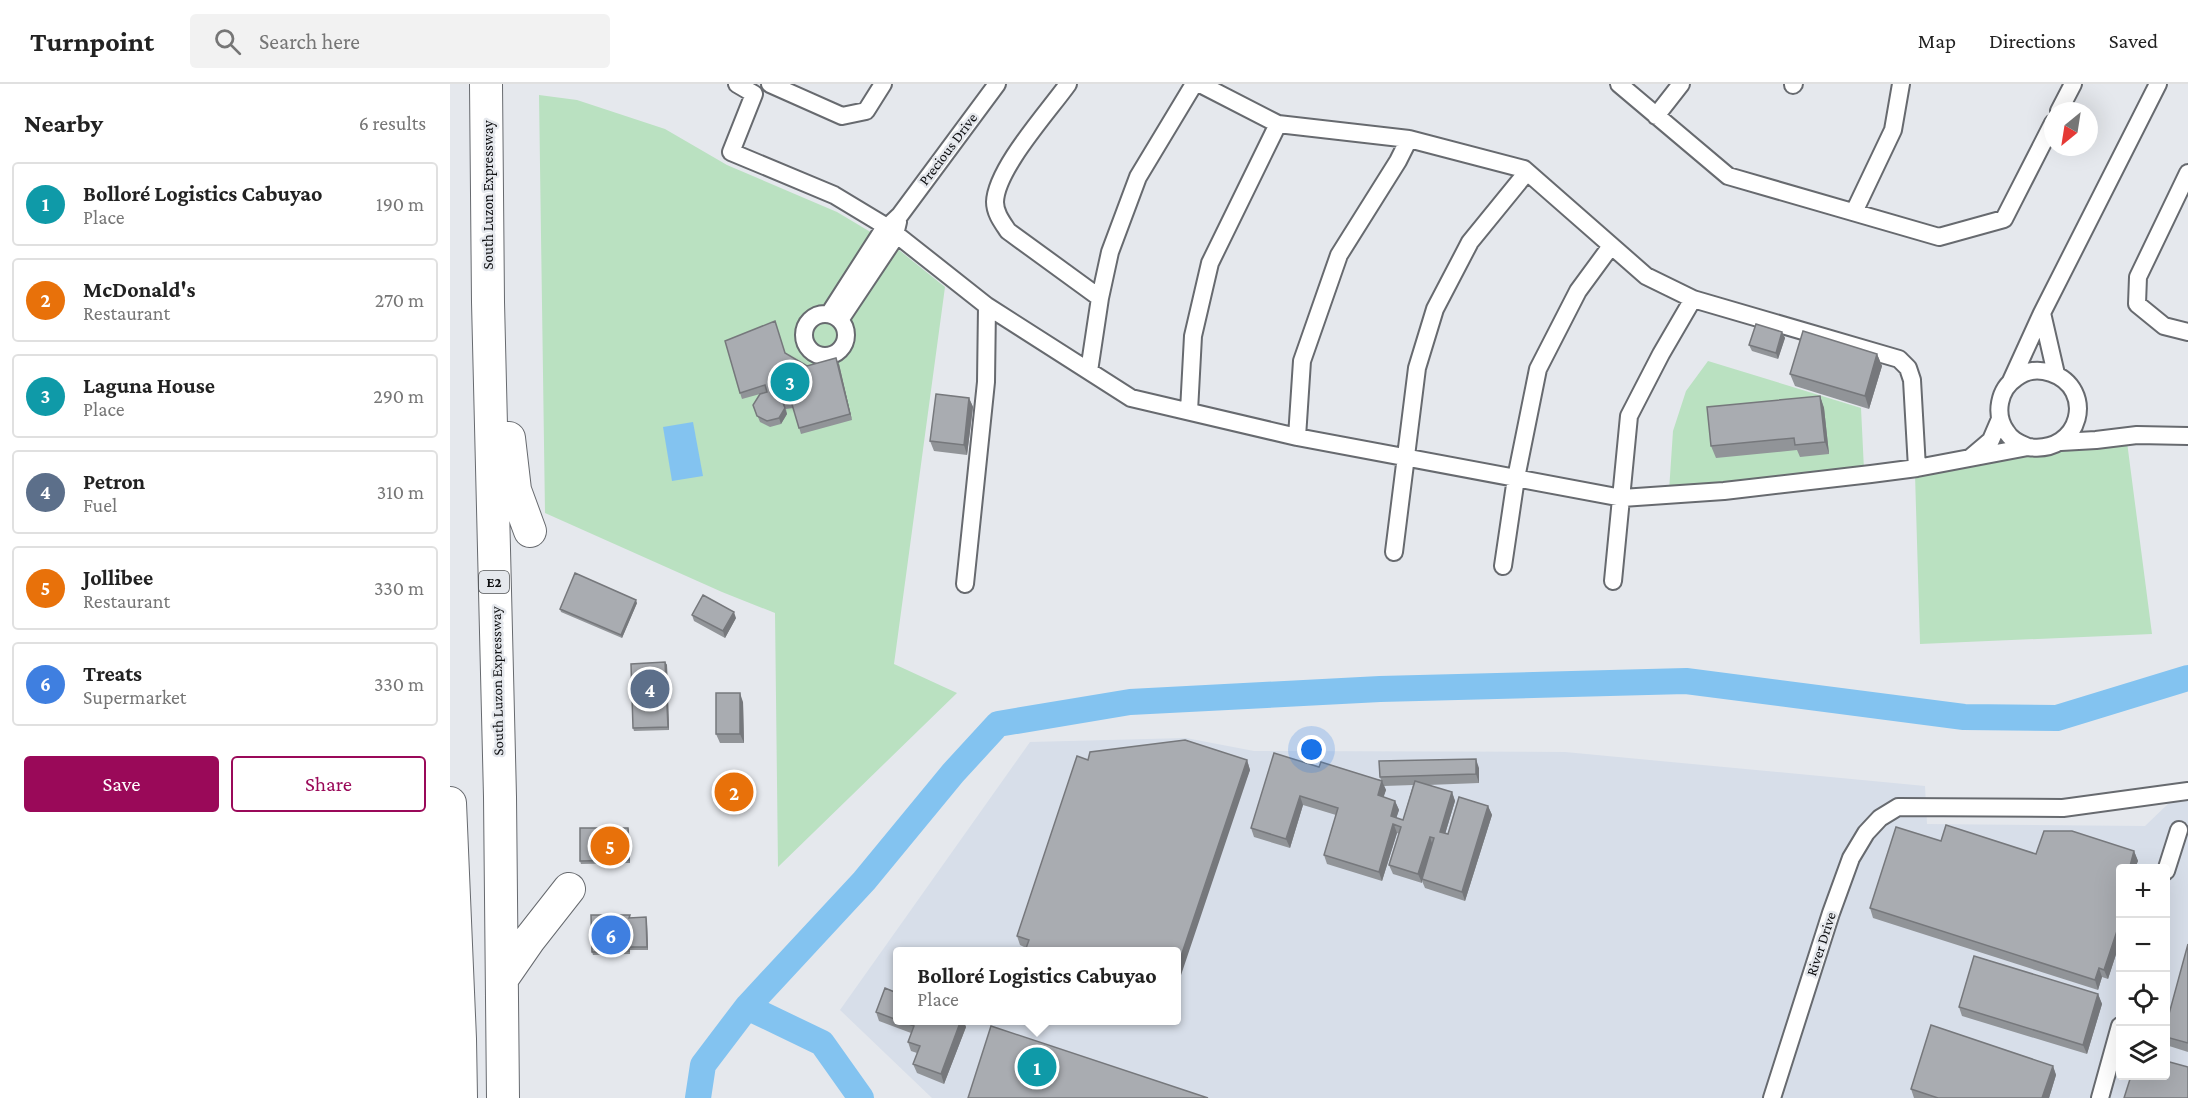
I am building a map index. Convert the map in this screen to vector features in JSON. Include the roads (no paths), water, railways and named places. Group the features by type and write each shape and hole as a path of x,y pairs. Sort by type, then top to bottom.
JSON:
{"highway":[{"name":"South Luzon Expressway","path":"486,84 503,1098"},
{"path":"489,368 508,430 515,490 530,531"},
{"path":"450,803 461,1098"},
{"path":"502,979 569,889"}],"street":[{"path":"736,84 757,89 731,152 834,195 891,229 987,306 1131,398 1297,437 1622,498 1734,490 1917,468 2028,447"},
{"path":"770,84 842,116 866,111 883,84"},
{"name":"Precious Drive","path":"834,317 894,239 891,229 900,215 997,84"},
{"path":"1068,84 1004,170 997,187 995,204 999,219 1008,231 1100,298"},
{"path":"1089,371 1100,298 1110,252 1138,177 1194,84"},
{"path":"1200,84 1278,124 1409,139 1524,169 1646,276 1693,299 1899,359 1908,368 1912,380 1917,468"},
{"path":"1618,84 1728,176 1940,237 2004,219 2044,141"},
{"path":"1656,116 1681,84"},
{"path":"1854,212 1893,130 1901,84"},
{"path":"2064,102 2073,84"},
{"path":"2011,381 2032,370 2045,371 2066,382 2077,403 2078,415 2074,427 2061,442 2039,449 2016,442 2006,432 2000,419 1999,406 2003,392 2011,381 2042,313 2158,84"},
{"path":"1189,411 1193,336 1210,263 1278,124"},
{"path":"1297,437 1302,361 1339,255 1398,161 1409,139"},
{"path":"1394,552 1417,368 1435,309 1470,242 1527,172"},
{"path":"2188,173 2138,277 2137,304 2164,326 2188,332"},
{"path":"1503,566 1516,478 1538,369 1578,291 1611,246"},
{"path":"1613,581 1629,416 1693,299"},
{"path":"964,584 986,382 987,306"},
{"path":"2042,313 2056,375"},
{"path":"1967,459 1991,440 2000,419"},
{"path":"2074,427 2096,440"},
{"path":"2061,442 2137,435 2188,436"},
{"name":"River Drive","path":"1772,1098 1831,913 1851,858 1866,833 1880,818 1898,807 2063,808 2188,791"},
{"path":"2168,864 2179,830"},
{"path":"2100,1098 2116,1043"}],"water":[{"path":"693,422 703,476 672,481 663,427"}],"waterway":[{"path":"698,1098 703,1065 747,1007 864,881 953,773 998,724 1130,702 1380,689 1686,681 1964,717 2057,718 2188,678"},
{"path":"747,1007 822,1043 861,1098"}],"place":[{"name":"Laguna House","path":"790,382"},
{"name":"Petron","path":"650,689"},
{"name":"McDonald's","path":"734,792"},
{"name":"Jollibee","path":"610,846"},
{"name":"Treats","path":"611,935"},
{"name":"Bolloré Logistics Cabuyao","path":"1037,1067"}]}
